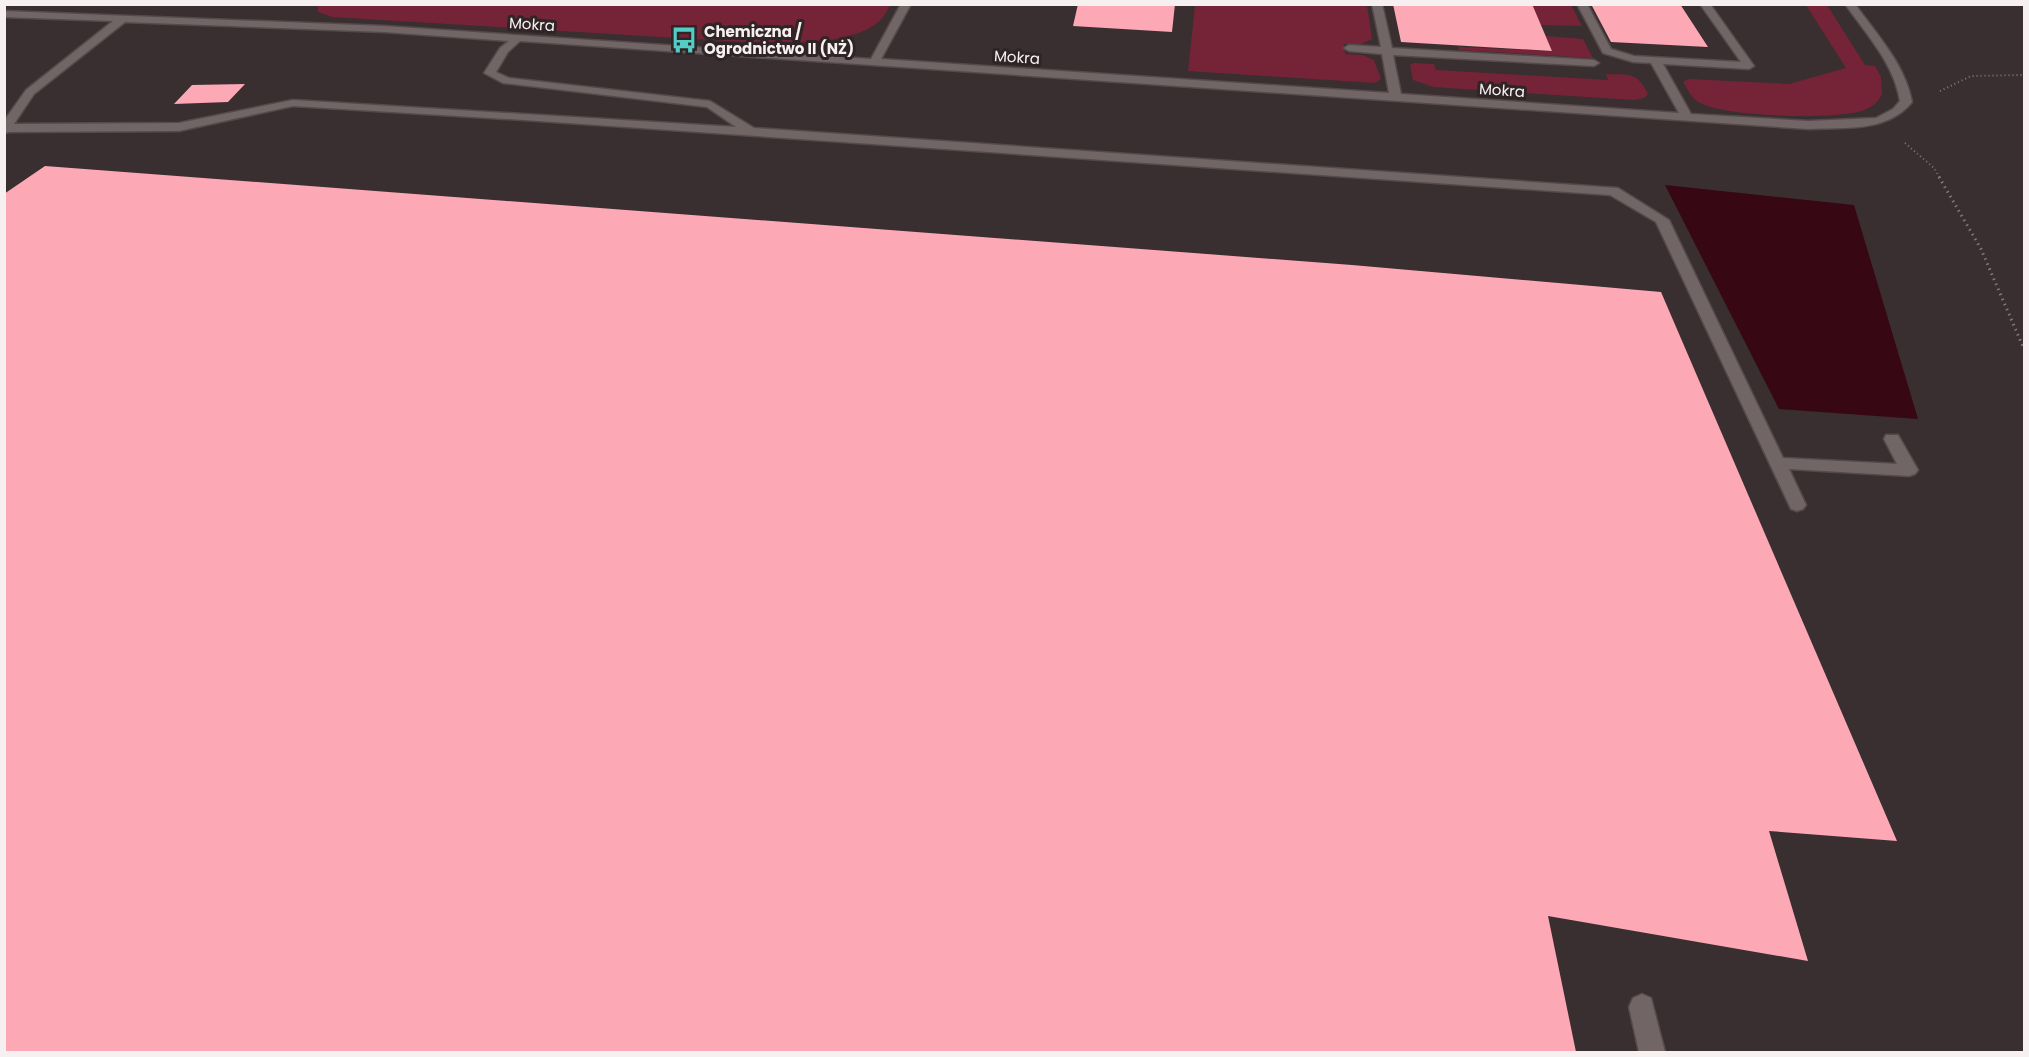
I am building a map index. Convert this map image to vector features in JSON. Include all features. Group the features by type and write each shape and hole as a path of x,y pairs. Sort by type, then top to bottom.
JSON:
{"street":[{"path":"874,63 906,4"},
{"path":"1377,4 1396,98"},
{"path":"1582,4 1607,51 1633,59 1749,66 1705,4"},
{"path":"1850,4 1898,74 1905,88 1906,102 1897,111 1879,121"},
{"name":"Mokra","path":"4,14 384,29 1808,125 1879,121"},
{"path":"5,129 30,92 124,18"},
{"path":"518,38 504,50 490,73 507,81 710,104 750,131"},
{"path":"1349,48 1594,63"},
{"path":"1655,60 1687,117"},
{"path":"5,129 179,127 293,103 750,131 1613,190 1662,220 1797,505"},
{"path":"1777,463 1909,470 1892,439"},
{"path":"1642,1007 1652,1053"}],"path":[{"path":"1906,102 1929,99 1945,87 1971,76 2025,75"},
{"path":"1879,121 1934,168 1981,249 2025,349"}],"shaded area":[{"path":"318,4 890,5 875,25 849,36 803,43 777,44 332,17 318,12"},
{"path":"1195,5 1367,5 1372,39 1361,44 1344,44 1345,54 1362,55 1374,60 1381,79 1375,83 1188,71"},
{"path":"1532,5 1571,5 1582,26 1541,25"},
{"path":"1806,5 1827,5 1865,65 1875,66 1881,77 1882,94 1876,103 1868,108 1847,114 1827,116 1780,116 1732,111 1700,103 1692,96 1683,82 1688,79 1789,84 1846,68"},
{"path":"1546,36 1583,39 1593,58 1459,50 1458,47 1552,51"},
{"path":"1414,63 1434,64 1436,70 1608,80 1606,74 1626,75 1640,81 1648,94 1644,98 1634,100 1433,87 1413,80 1410,65"},
{"path":"1665,185 1854,205 1918,419 1779,409"}],"building":[{"path":"1078,4 1175,4 1172,32 1073,26"},
{"path":"1393,4 1532,4 1552,51 1401,42"},
{"path":"1591,4 1680,4 1708,47 1611,42"},
{"path":"245,84 228,102 174,104 192,85"},
{"path":"45,166 1352,265 1661,292 1897,841 1769,831 1808,961 1548,916 1576,1052 4,1052 4,194"}],"place":[{"name":"Chemiczna / Ogrodnictwo II (NŻ)","path":"684,40"}]}
